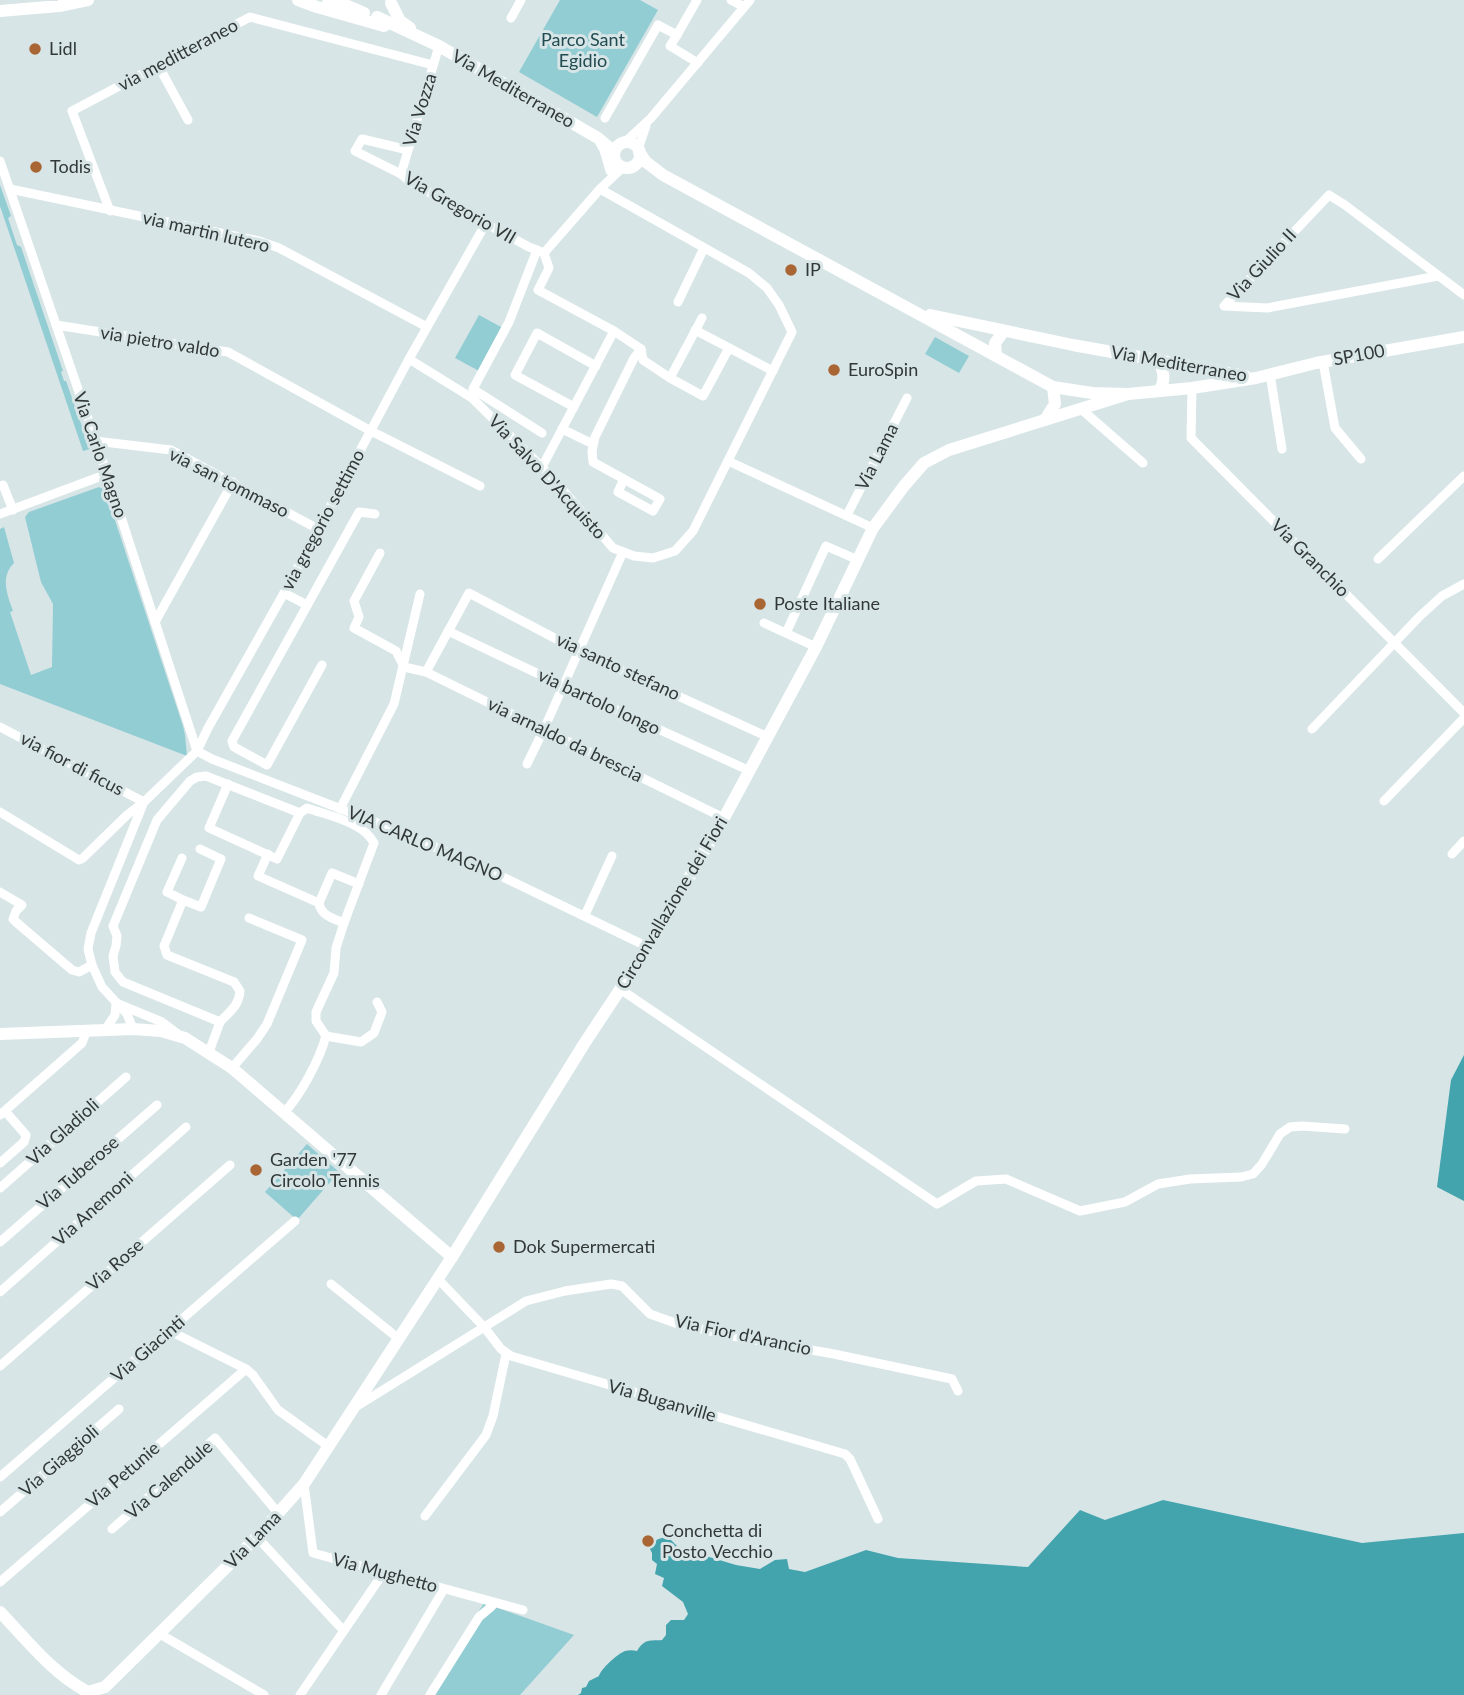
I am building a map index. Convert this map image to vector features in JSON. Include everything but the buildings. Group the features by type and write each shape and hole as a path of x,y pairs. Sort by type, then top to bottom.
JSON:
{"street":[{"path":"0,11 88,0"},
{"name":"Via Mediterraneo","path":"298,0 433,43"},
{"name":"Via Mediterraneo","path":"307,0 348,6 433,43"},
{"path":"359,0 361,9 371,15 386,12 391,1"},
{"path":"511,18 521,0"},
{"path":"697,0 670,46 698,63"},
{"path":"542,433 473,389 509,322 541,251 600,188 651,118 747,4 731,0"},
{"name":"Via Mediterraneo","path":"391,1 400,21 433,43 598,138 620,158"},
{"name":"via meditteraneo","path":"110,211 72,111 250,17 433,65"},
{"path":"605,118 658,24 677,35"},
{"name":"Via Vozza","path":"401,174 433,65 433,43"},
{"path":"158,65 188,120"},
{"path":"620,158 638,161 641,138 651,118"},
{"name":"Via Gregorio VII","path":"408,150 362,139 355,151 541,251"},
{"path":"638,150 646,162 663,175"},
{"path":"620,158 663,175 914,311"},
{"name":"Via Carlo Magno","path":"0,161 107,474 197,751"},
{"name":"Via Salvo D'Acquisto","path":"409,359 472,398 542,467 613,548 634,556 653,558 675,551 693,531 792,332 767,288 749,273 600,188"},
{"name":"via martin lutero","path":"10,189 259,241 279,248 428,327"},
{"name":"Via Giulio II","path":"1438,276 1267,308 1224,306 1329,195 1464,295"},
{"name":"via gregorio settimo","path":"0,812 79,860 127,815 144,803 197,751 285,593 409,359 486,223"},
{"path":"678,302 705,248"},
{"path":"541,251 549,268 538,290 614,331 641,349 643,360 670,379 703,396 729,348"},
{"name":"Via Mediterraneo","path":"914,311 1004,331 1256,378"},
{"name":"Via Mediterraneo","path":"914,311 1053,387 1092,393 1128,394 1256,378"},
{"path":"670,379 702,318"},
{"name":"via pietro valdo","path":"56,325 228,352 480,486"},
{"path":"695,330 773,371"},
{"path":"542,467 614,331"},
{"path":"996,356 995,343 1004,331"},
{"path":"574,407 515,375 537,333 596,366"},
{"name":"SP100","path":"1256,378 1323,362 1464,337"},
{"path":"624,479 593,461 593,444 628,370 641,349"},
{"path":"1158,360 1163,368 1164,378 1159,391"},
{"path":"1323,362 1335,428 1361,459"},
{"path":"1191,366 1195,377 1192,388"},
{"path":"1270,374 1282,449"},
{"path":"1045,420 1055,404 1053,387"},
{"name":"Via Granchio","path":"1192,388 1191,438 1464,715"},
{"name":"Circonvallazione dei Fiori","path":"452,1256 648,947 724,818 816,647 873,528 904,486 924,463 949,450 1128,394"},
{"name":"Via Lama","path":"847,515 907,398"},
{"path":"1081,409 1143,463"},
{"path":"562,429 593,444"},
{"name":"via san tommaso","path":"95,441 171,450 318,529"},
{"path":"728,461 873,528"},
{"path":"0,514 107,474"},
{"path":"1378,559 1464,476"},
{"path":"155,622 233,482"},
{"path":"0,486 3,485 13,510"},
{"path":"267,765 234,747 232,741 359,512 375,514"},
{"path":"786,633 826,546 858,560"},
{"path":"527,764 623,552"},
{"path":"380,553 354,601 359,617 354,628 396,651 404,667"},
{"path":"1312,729 1420,616 1442,596 1464,584"},
{"path":"285,593 307,605"},
{"name":"via santo stefano","path":"448,631 469,593 579,651 768,737"},
{"path":"340,808 394,704 420,594"},
{"path":"764,623 816,647"},
{"path":"426,672 448,631"},
{"name":"via bartolo longo","path":"448,631 750,771"},
{"path":"261,778 322,665"},
{"name":"via arnaldo da brescia","path":"404,667 426,672 724,818"},
{"path":"1384,801 1464,715"},
{"name":"via fior di ficus","path":"0,727 144,803"},
{"name":"VIA CARLO MAGNO","path":"197,751 212,760 340,808 355,820 486,869 648,947"},
{"path":"239,789 246,772"},
{"path":"220,1022 123,982 115,972 113,956 117,936 113,926 157,820 190,781 206,776 300,813"},
{"path":"228,785 209,828 277,859 300,813 307,808 355,820 370,835 374,843 344,923 336,948 334,973 316,1012 316,1021 326,1036 361,1042 374,1033 382,1013 377,1002"},
{"path":"133,1029 127,1014 102,987 88,949 91,933 144,803"},
{"path":"1452,854 1464,841"},
{"path":"182,858 167,892 201,907 221,859 200,849"},
{"path":"268,855 258,876 319,903"},
{"path":"585,915 612,856"},
{"path":"344,923 325,915 319,903 332,873 359,884"},
{"path":"0,892 22,905 13,919 76,972 92,965"},
{"path":"183,900 164,946 167,954 234,982 240,991 235,1008 220,1022 209,1052"},
{"path":"232,1068 267,1024 302,940 249,918"},
{"path":"620,989 937,1205 976,1181 1006,1179 1080,1211 1125,1202 1158,1184 1253,1174 1280,1134 1290,1127 1345,1129"},
{"path":"105,1030 114,1015 116,1003"},
{"path":"116,1003 162,1022 232,1068 452,1256"},
{"path":"0,1034 133,1029 161,1031 186,1038"},
{"path":"0,1163 24,1142 26,1135 3,1113 82,1043 87,1030"},
{"path":"284,1113 305,1082 326,1036"},
{"name":"Via Gladioli","path":"0,1188 126,1076"},
{"name":"Via Tuberose","path":"0,1242 157,1105"},
{"name":"Via Anemoni","path":"0,1292 186,1127"},
{"name":"Via Rose","path":"0,1366 230,1165"},
{"name":"Via Giacinti","path":"0,1477 295,1221"},
{"name":"Via Lama","path":"0,1612 50,1665 76,1686 90,1693 105,1687 257,1537 304,1484 452,1256"},
{"path":"425,1516 486,1435 493,1416 506,1354 438,1279"},
{"name":"Via Fior d'Arancio","path":"353,1409 518,1305 533,1298 611,1283 622,1286 650,1314 678,1324 952,1379 958,1391"},
{"path":"331,1284 398,1339"},
{"path":"170,1331 253,1374 278,1410 328,1446"},
{"name":"Via Buganville","path":"506,1354 845,1454 850,1459 878,1519"},
{"name":"Via Petunie","path":"0,1582 246,1369"},
{"name":"Via Giaggioli","path":"0,1512 119,1409"},
{"name":"Via Calendule","path":"112,1529 215,1438 279,1514"},
{"name":"Via Mughetto","path":"304,1484 313,1553 523,1610"},
{"path":"257,1537 343,1630"},
{"path":"300,1695 384,1572"},
{"path":"381,1695 444,1589"},
{"path":"430,1695 479,1617 493,1602"},
{"path":"160,1633 264,1695"}],"green space":[{"name":"Parco Sant Egidio","path":"560,0 640,0 658,10 597,117 519,72"},
{"path":"0,185 11,216 8,218 17,245 21,247 63,371 64,381 90,449 83,451 0,206"},
{"path":"479,315 503,328 479,371 455,358"},
{"path":"935,337 969,356 959,373 925,354"},
{"path":"99,487 105,490 183,726 187,756 0,684 0,529 4,527 14,563 6,580 13,611 10,612 31,675 52,667 53,604 41,582 25,517 29,512"},
{"path":"307,1144 339,1172 297,1220 265,1192"},
{"path":"484,1603 574,1635 520,1695 426,1695"}],"shaded area":[{"path":"1464,1055 1464,1201 1437,1187 1451,1080"},
{"path":"1163,1500 1362,1543 1464,1533 1464,1695 578,1695 589,1681 599,1676 618,1655 626,1651 637,1651 648,1641 662,1640 666,1635 666,1625 671,1620 684,1620 688,1614 683,1602 662,1586 664,1578 655,1574 657,1564 652,1560 649,1547 659,1539 668,1537 678,1547 703,1552 706,1556 736,1565 760,1569 775,1560 787,1559 789,1569 805,1572 866,1550 898,1558 1028,1567 1080,1510 1105,1520"}],"place":[{"name":"Lidl","path":"35,49"},
{"name":"Todis","path":"36,167"},
{"name":"IP","path":"791,270"},
{"name":"EuroSpin","path":"834,370"},
{"name":"Poste Italiane","path":"760,604"},
{"name":"Garden '77 Circolo Tennis","path":"256,1170"},
{"name":"Dok Supermercati","path":"499,1247"},
{"name":"Conchetta di Posto Vecchio","path":"648,1541"}]}
